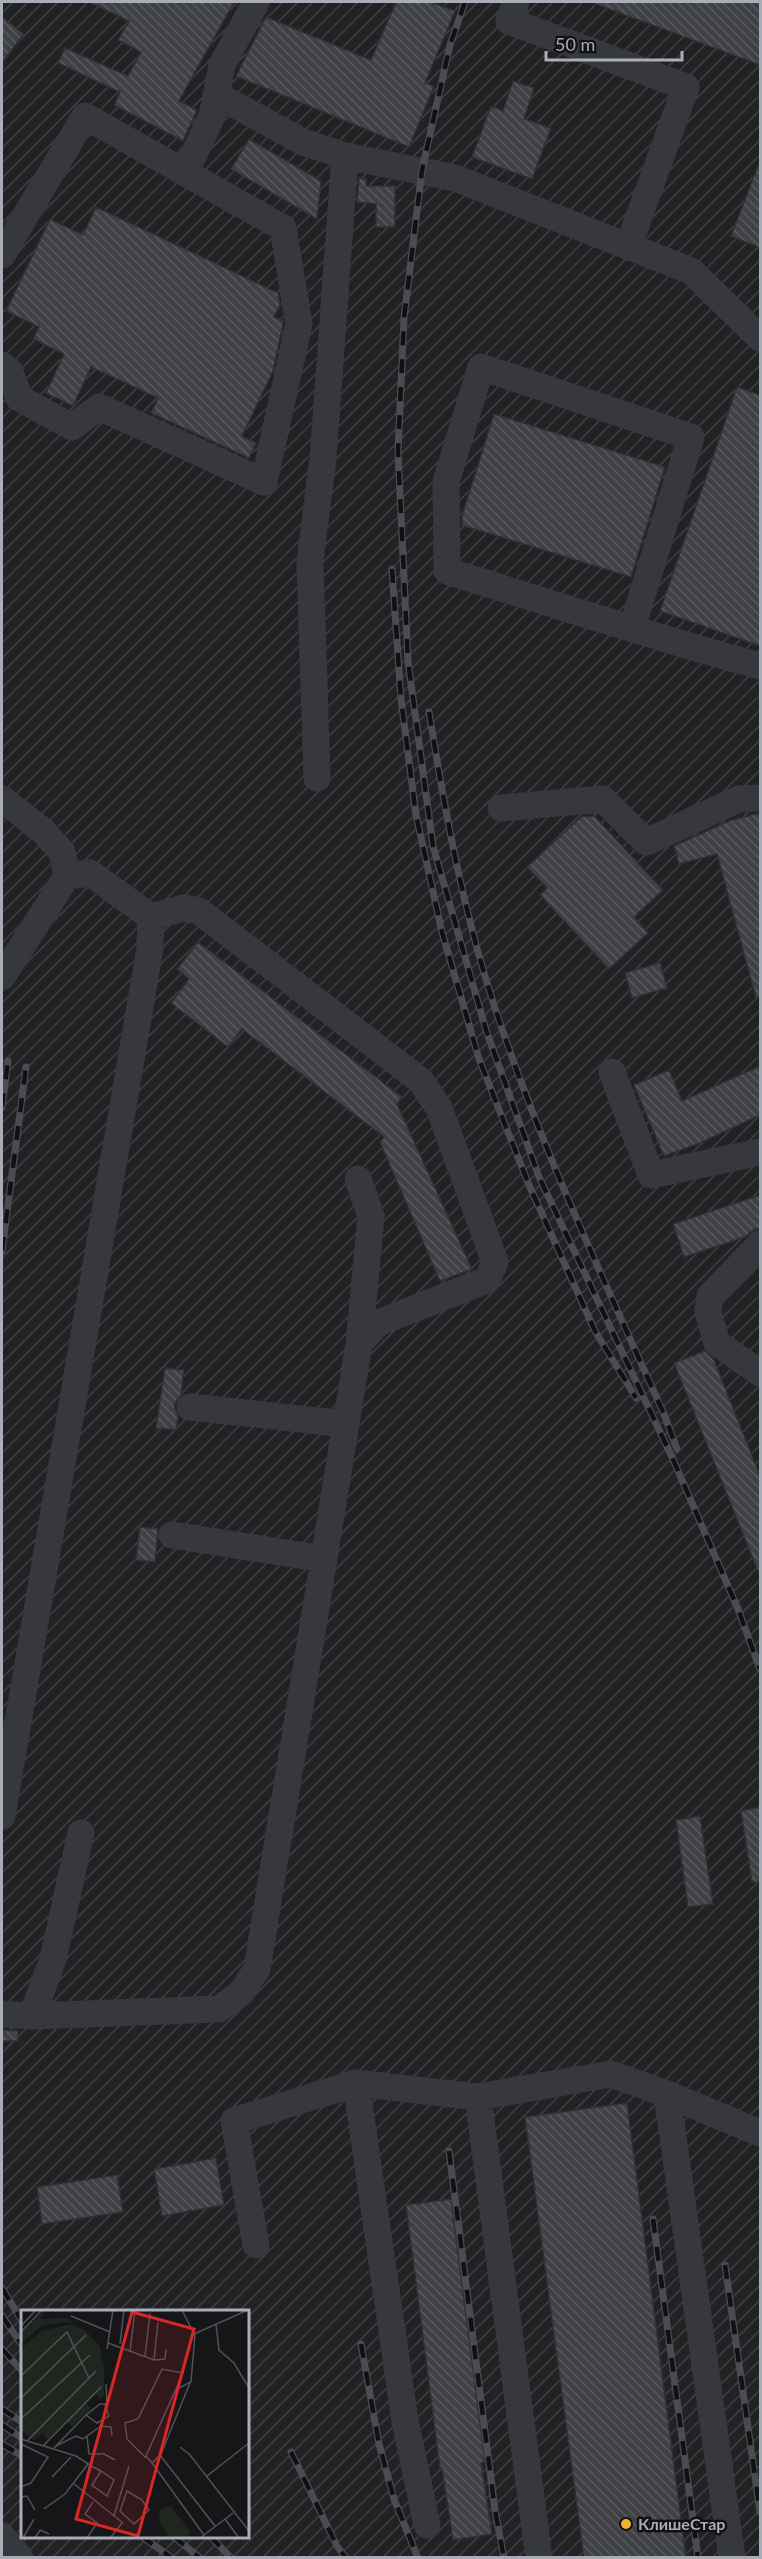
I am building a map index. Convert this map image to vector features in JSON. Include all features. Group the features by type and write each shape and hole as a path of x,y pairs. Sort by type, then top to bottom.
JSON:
{"street":[{"path":"185,173 212,116 222,65 256,2"},
{"path":"516,2 509,21 686,87 628,247"},
{"path":"217,95 303,142 345,156 455,178 691,271 760,338"},
{"path":"2,255 85,116 283,228 299,324 264,482 99,407 72,427 19,398 10,372 2,365"},
{"path":"317,778 310,561 323,459 345,156"},
{"path":"632,628 691,437 481,367 446,482 447,571 632,628 760,666"},
{"path":"501,808 603,799 646,842 739,799 760,798"},
{"path":"2,799 43,831 62,852 67,876 2,978"},
{"path":"67,876 90,873 151,917"},
{"path":"151,917 184,908 199,910 421,1081 440,1108 495,1262 487,1280 378,1323 359,1344"},
{"path":"2,1812 150,948 151,917"},
{"path":"612,1072 651,1175 760,1152"},
{"path":"2,2014 32,2016 219,2009 241,1993 257,1969 359,1344 371,1216 358,1179"},
{"path":"760,1244 710,1296 708,1312 717,1343 760,1373"},
{"path":"190,1407 346,1424"},
{"path":"172,1535 324,1559"},
{"path":"32,2016 53,1959 81,1833"},
{"path":"256,2245 234,2121 356,2083 478,2097 611,2074 667,2094 760,2133"},
{"path":"356,2083 405,2421 428,2526"},
{"path":"667,2094 732,2558"},
{"path":"478,2097 539,2558"},
{"path":"2,2536 20,2558"}],"shaded area":[{"path":"2,2 760,2 760,2557 2,2557"}],"building":[{"path":"89,2 234,2 179,101 197,110 183,141 114,105 120,92 58,63 65,48 128,76 141,52 118,40 129,21"},
{"path":"396,2 431,2 455,11 425,83 434,86 409,147 236,76 266,17 371,60"},
{"path":"760,2 760,65 593,3"},
{"path":"2,17 24,34 2,63"},
{"path":"513,81 534,88 524,119 551,128 532,179 472,157 491,106 503,111"},
{"path":"249,139 321,181 317,219 231,169"},
{"path":"760,163 760,248 731,236"},
{"path":"359,178 366,179 366,186 395,186 395,227 376,227 376,204 357,202"},
{"path":"96,207 278,293 280,305 274,317 283,321 283,324 273,371 242,436 256,443 249,458 151,413 158,398 91,367 73,406 46,393 64,354 33,339 39,327 6,311 50,219 83,235"},
{"path":"737,387 760,395 760,646 660,611"},
{"path":"494,414 665,467 631,577 462,525 462,516"},
{"path":"760,814 760,998 756,998 717,854 679,864 674,846 729,821"},
{"path":"594,816 663,890 634,917 648,933 609,969 540,895 547,888 527,867 581,817"},
{"path":"198,942 402,1097 397,1104 472,1269 440,1281 380,1142 384,1137 242,1029 228,1047 171,1003 189,979 177,969"},
{"path":"660,963 667,988 632,998 625,973"},
{"path":"760,1066 760,1115 700,1143 664,1156 634,1085 669,1070 682,1101"},
{"path":"760,1195 760,1229 755,1229 745,1237 684,1257 673,1224"},
{"path":"705,1351 714,1360 760,1476 760,1576 674,1363"},
{"path":"165,1368 184,1370 181,1395 174,1405 178,1416 176,1430 156,1428"},
{"path":"140,1527 158,1529 155,1562 136,1560"},
{"path":"760,1807 760,1882 752,1882 741,1811"},
{"path":"700,1816 713,1904 688,1907 676,1820"},
{"path":"2,2030 18,2031 18,2041 2,2041"},
{"path":"627,2103 686,2558 584,2558 525,2117"},
{"path":"216,2158 224,2205 162,2216 154,2169"},
{"path":"117,2175 123,2212 42,2224 37,2187"},
{"path":"451,2199 485,2462 481,2463 492,2534 453,2540 442,2468 440,2468 406,2205"}],"railway":[{"path":"465,2 450,45 422,170 404,318 398,452 408,661 433,846 486,1030 539,1177 672,1457 738,1609 760,1669"},
{"path":"392,569 401,699 416,815 442,932 479,1059 529,1185 595,1331 636,1398"},
{"path":"429,712 464,898 495,1008 553,1163 664,1414 677,1449"},
{"path":"2,1107 8,1061"},
{"path":"2,1251 26,1067"},
{"path":"449,2151 495,2510 504,2558"},
{"path":"653,2219 698,2558"},
{"path":"725,2265 760,2512"},
{"path":"2,2288 21,2319"},
{"path":"2,2316 21,2344"},
{"path":"361,2344 379,2444 394,2499 418,2558"},
{"path":"2,2349 21,2370"},
{"path":"2,2409 21,2421"},
{"path":"2,2425 21,2437"},
{"path":"2,2444 21,2455"},
{"path":"291,2452 337,2546 346,2558"},
{"path":"144,2538 172,2558"},
{"path":"175,2538 200,2558"},
{"path":"212,2538 231,2558"}],"place":[{"name":"КлишеСтар","path":"626,2524"}]}
